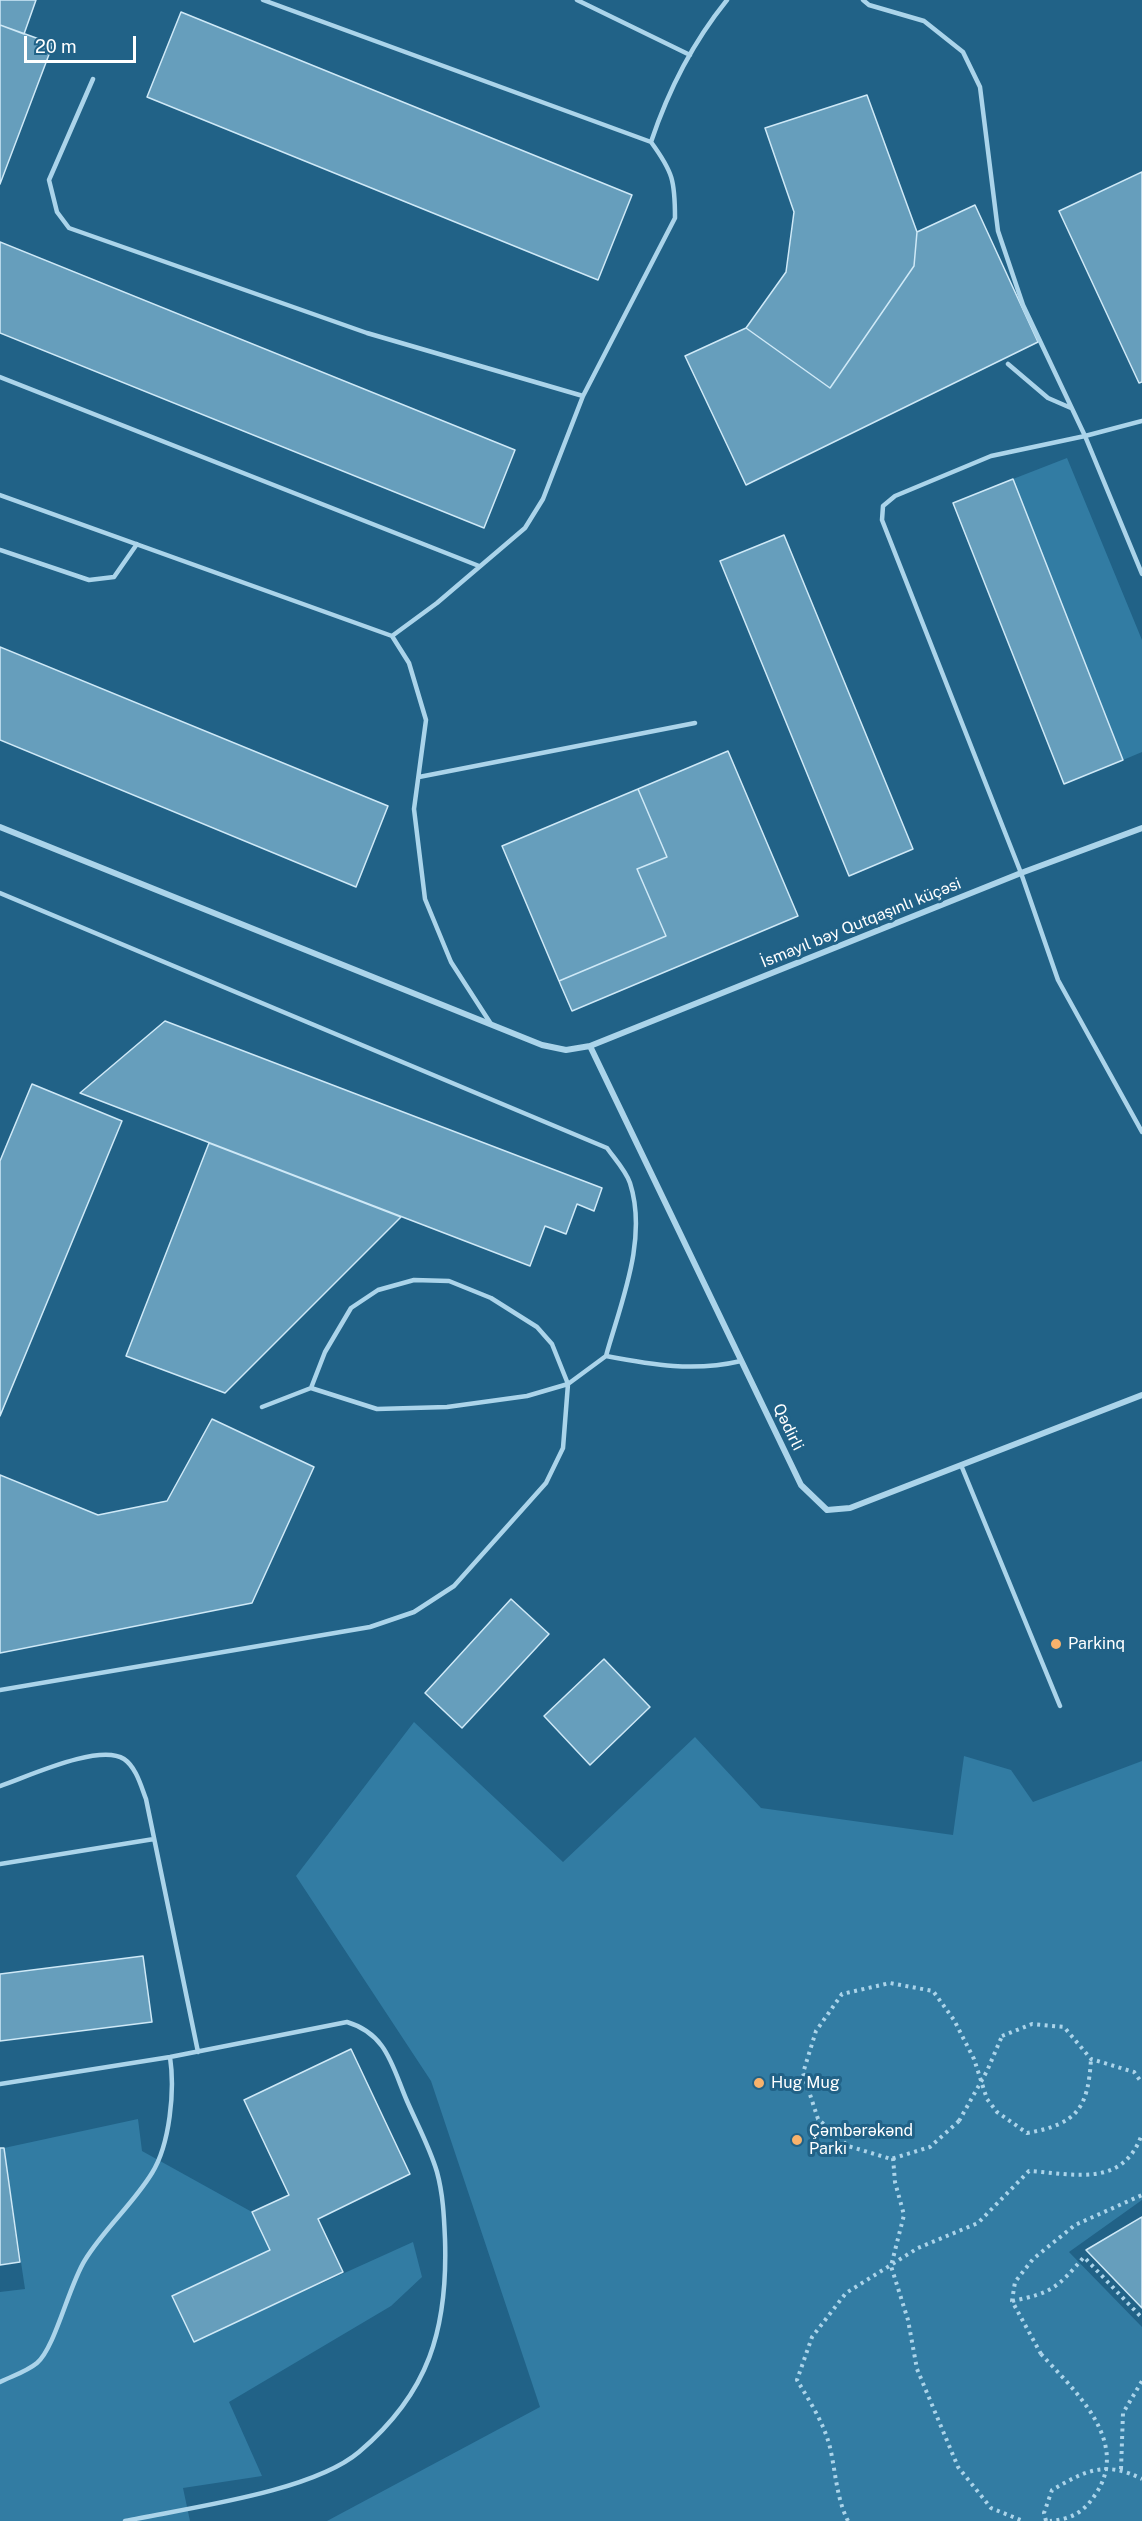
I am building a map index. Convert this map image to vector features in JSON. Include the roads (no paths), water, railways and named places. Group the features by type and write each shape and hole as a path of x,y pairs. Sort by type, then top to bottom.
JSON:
{"street":[{"name":"İsmayıl bəy Qutqaşınlı küçəsi","path":"0,828 542,1045 566,1050 590,1046 1022,873 1142,828"},
{"name":"Qədirli","path":"590,1046 801,1485 827,1509 850,1508 1142,1395"}],"lane":[{"path":"263,0 651,142 668,166 675,188 675,218 583,396 543,499 525,528 437,603 392,636"},
{"path":"577,0 690,55"},
{"path":"651,142 665,100 690,55 727,0"},
{"path":"864,0 869,4 924,21 963,52 980,87 998,231 1023,305 1085,436 1142,573"},
{"path":"93,79 49,180 57,212 69,228 367,333 583,396"},
{"path":"1008,364 1048,398 1071,408"},
{"path":"0,377 479,566"},
{"path":"1142,421 991,456 895,496 883,506 882,520 1022,873 1058,980 1142,1132"},
{"path":"0,495 392,636 409,663 426,720 414,809 425,899 451,962 491,1024"},
{"path":"0,550 89,580 114,577 137,544"},
{"path":"419,777 695,723"},
{"path":"0,893 607,1148 630,1181 637,1220 631,1269 606,1356 568,1384 527,1396 470,1404 377,1409 311,1388 262,1407"},
{"path":"0,1690 370,1627 414,1612 454,1586 546,1483 563,1448 568,1384 552,1344 537,1327 491,1298 449,1281 414,1280 378,1290 351,1308 325,1352 311,1388"},
{"path":"606,1356 668,1368 713,1368 741,1361"},
{"path":"961,1465 1059,1706"},
{"path":"0,1786 88,1756 109,1755 124,1759 136,1774 147,1799 198,2052"},
{"path":"0,1864 154,1839"},
{"path":"0,2084 171,2057 347,2022 365,2028 384,2047 437,2170 443,2197 446,2279 440,2329 423,2374 396,2418 357,2454 315,2478 125,2521"},
{"path":"0,2382 26,2370 46,2353 73,2282 86,2258 153,2172 166,2133 174,2083 171,2057"}],"place":[{"name":"Parkinq","path":"1056,1644"},
{"name":"Hug Mug","path":"759,2083"},
{"name":"Çəmbərəkənd Parkı","path":"797,2140"}]}
